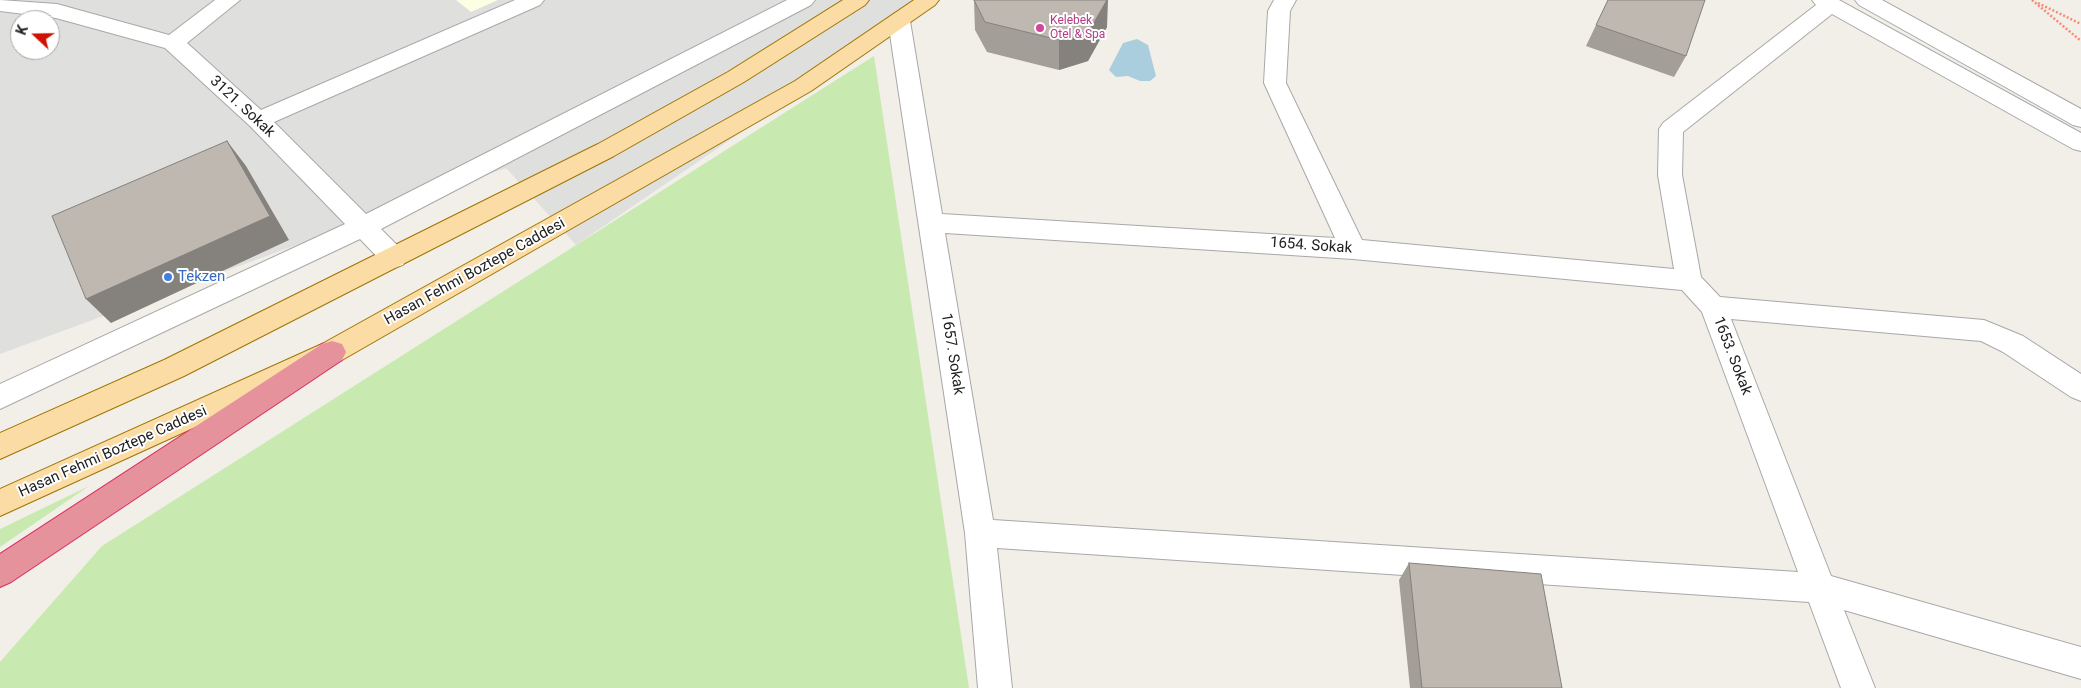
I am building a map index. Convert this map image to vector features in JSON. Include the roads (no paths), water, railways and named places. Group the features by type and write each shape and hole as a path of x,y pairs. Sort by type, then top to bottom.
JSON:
{"highway":[{"path":"0,572 332,352"}],"main road":[{"path":"0,446 174,368 606,150 736,77 858,0"},
{"name":"Hasan Fehmi Boztepe Caddesi","path":"0,503 332,352 803,86 928,0"}],"street":[{"path":"173,43 229,0"},
{"path":"258,120 533,0"},
{"path":"0,397 362,227 804,0"},
{"path":"1285,0 1279,10 1276,83 1353,249"},
{"path":"1866,0 2081,119"},
{"path":"1689,281 1670,175 1671,129 1827,2 2081,143"},
{"name":"3121. Sokak","path":"0,4 60,6 173,43 258,120 394,258"},
{"name":"1657. Sokak","path":"899,21 980,533 995,688"},
{"name":"1654. Sokak","path":"931,223 1353,249 1689,281"},
{"name":"1653. Sokak","path":"1689,281 1713,307 1858,688"},
{"path":"1713,307 1984,330 2013,344 2081,389"},
{"path":"980,533 1820,588 2081,663"}],"water":[{"path":"1137,39 1148,45 1156,76 1150,81 1140,81 1128,76 1116,77 1109,70 1123,43"}],"place":[{"name":"Kelebek Otel & Spa","path":"1040,28"},
{"name":"Tekzen","path":"168,277"}]}
